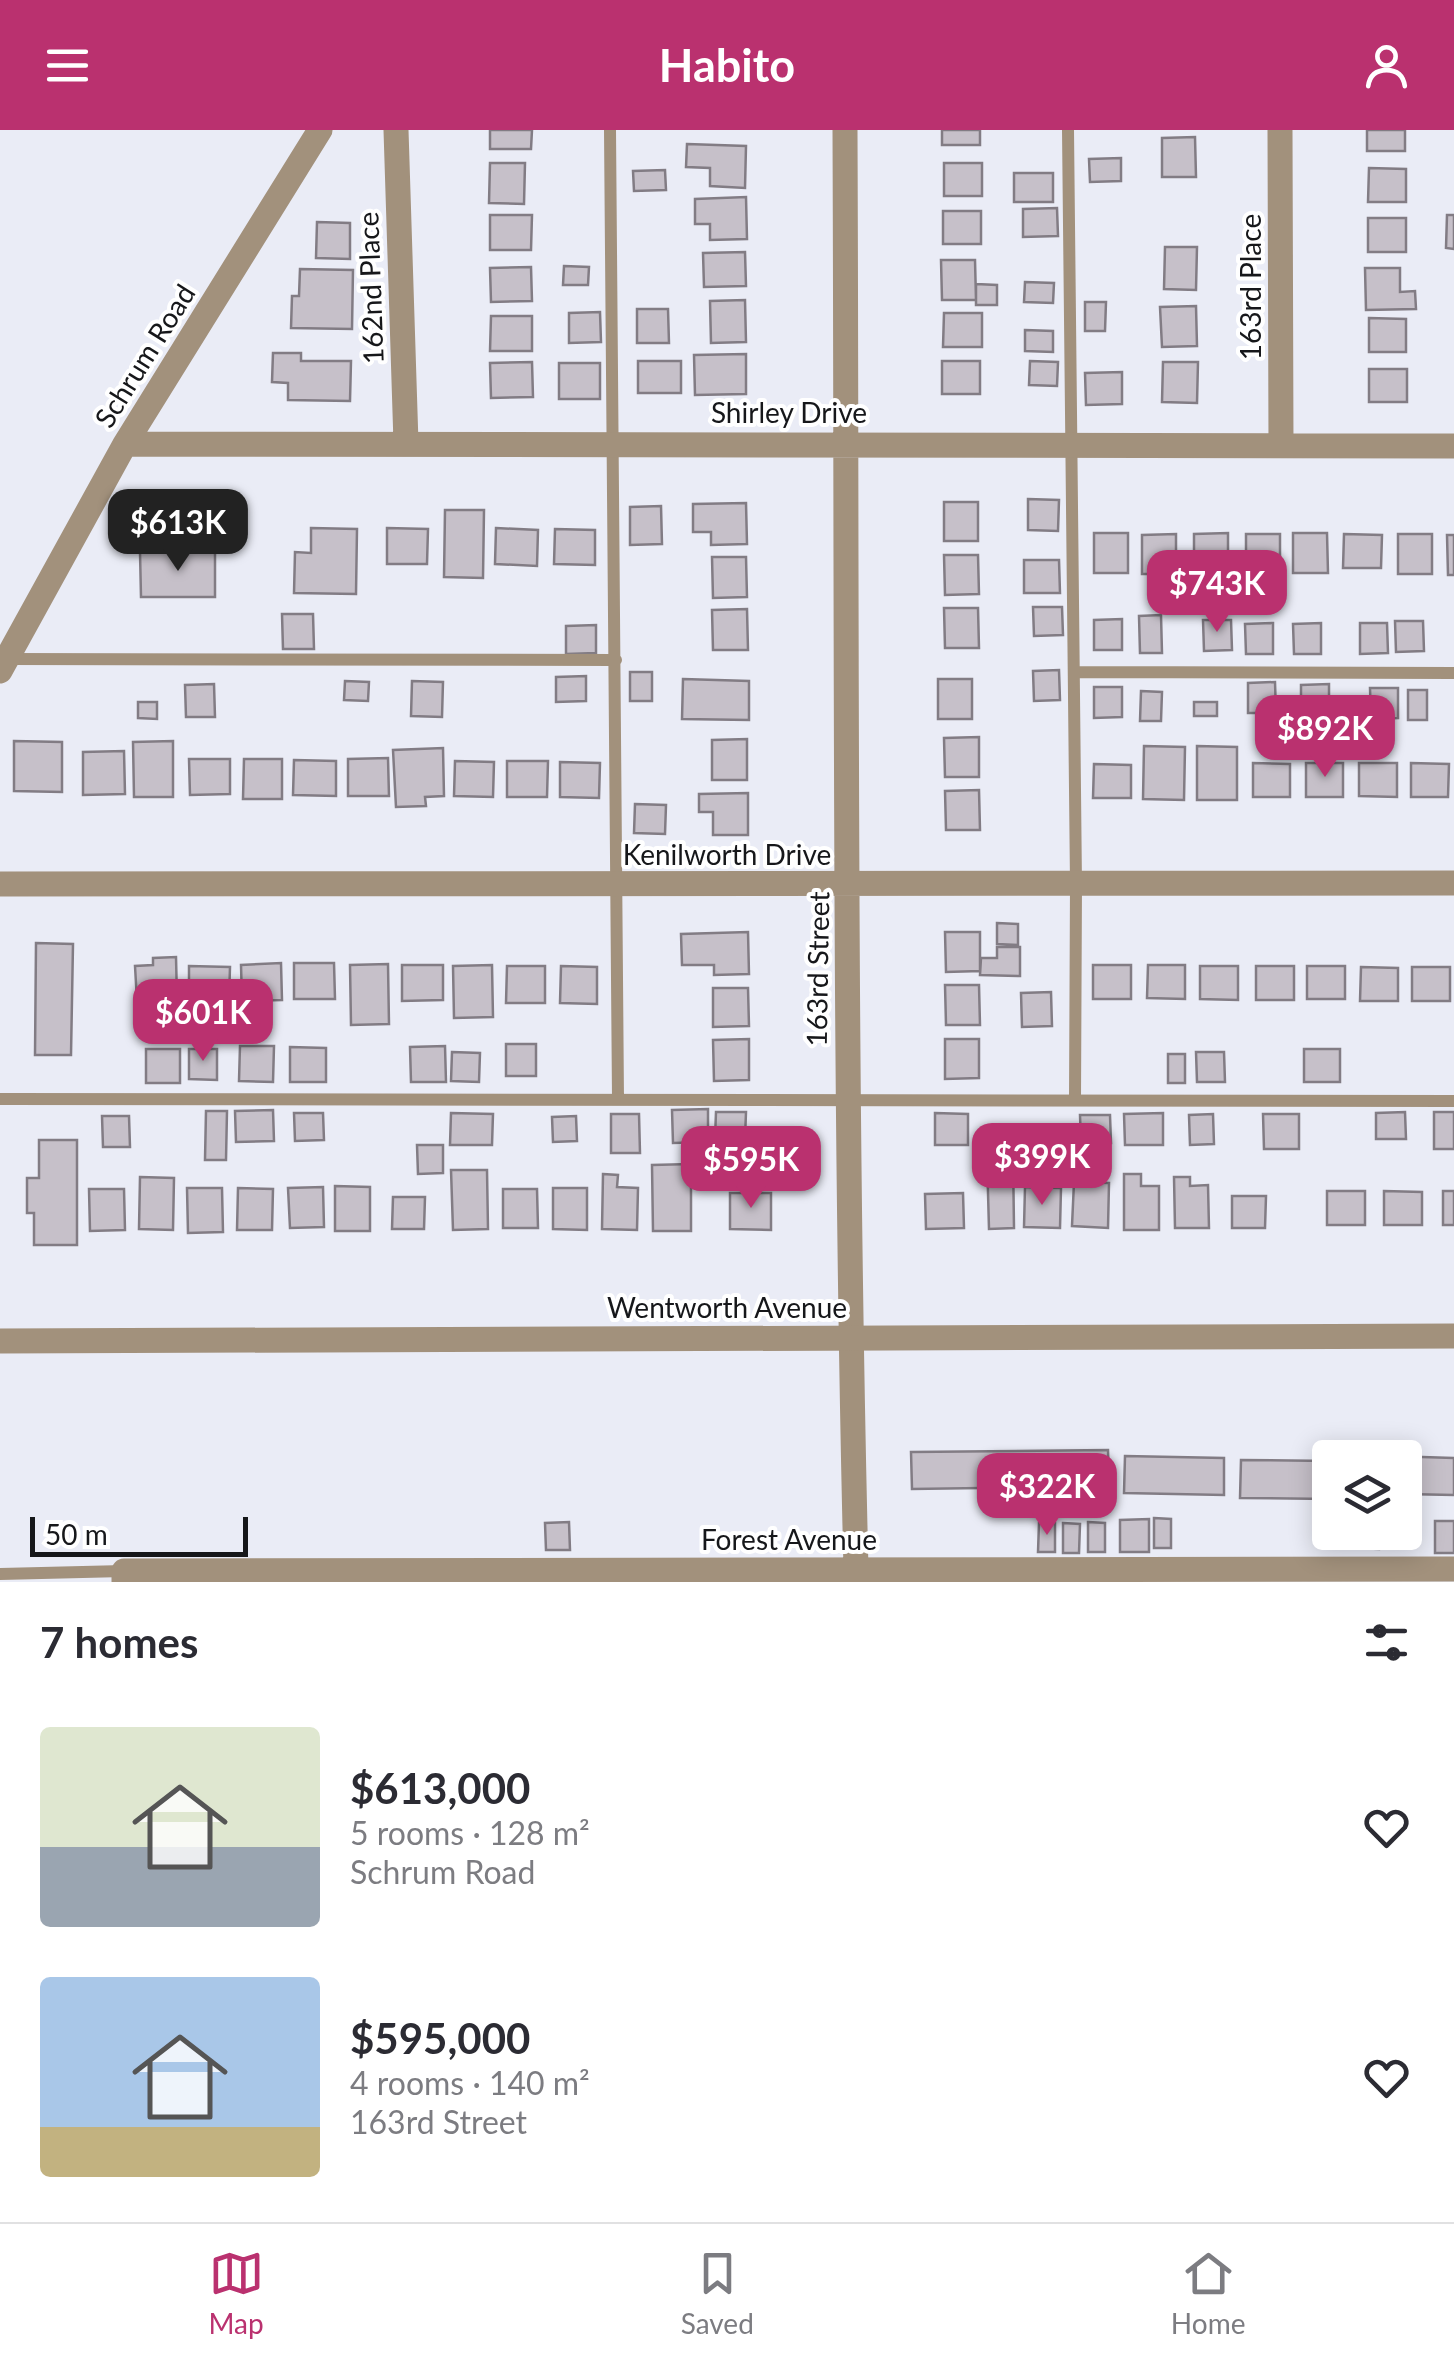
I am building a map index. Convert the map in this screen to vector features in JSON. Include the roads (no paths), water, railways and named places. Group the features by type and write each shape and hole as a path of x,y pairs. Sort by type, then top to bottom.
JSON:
{"street":[{"name":"Schrum Road","path":"3,665 124,444 320,130"},
{"name":"162nd Place","path":"396,130 406,443"},
{"name":"163rd Street","path":"845,130 849,884 846,1099 856,1570"},
{"name":"163rd Place","path":"1280,130 1281,444"},
{"name":"Shirley Drive","path":"124,444 1454,446"},
{"name":"Kenilworth Drive","path":"0,884 1454,883"},
{"name":"Wentworth Avenue","path":"0,1341 1454,1336"},
{"name":"Forest Avenue","path":"124,1577 1454,1569"}],"lane":[{"path":"610,130 618,1099"},
{"path":"1068,130 1075,1100"},
{"path":"3,665 616,660"},
{"path":"1074,672 1454,673"},
{"path":"0,1098 1454,1101"},
{"path":"0,1574 124,1577"}]}
